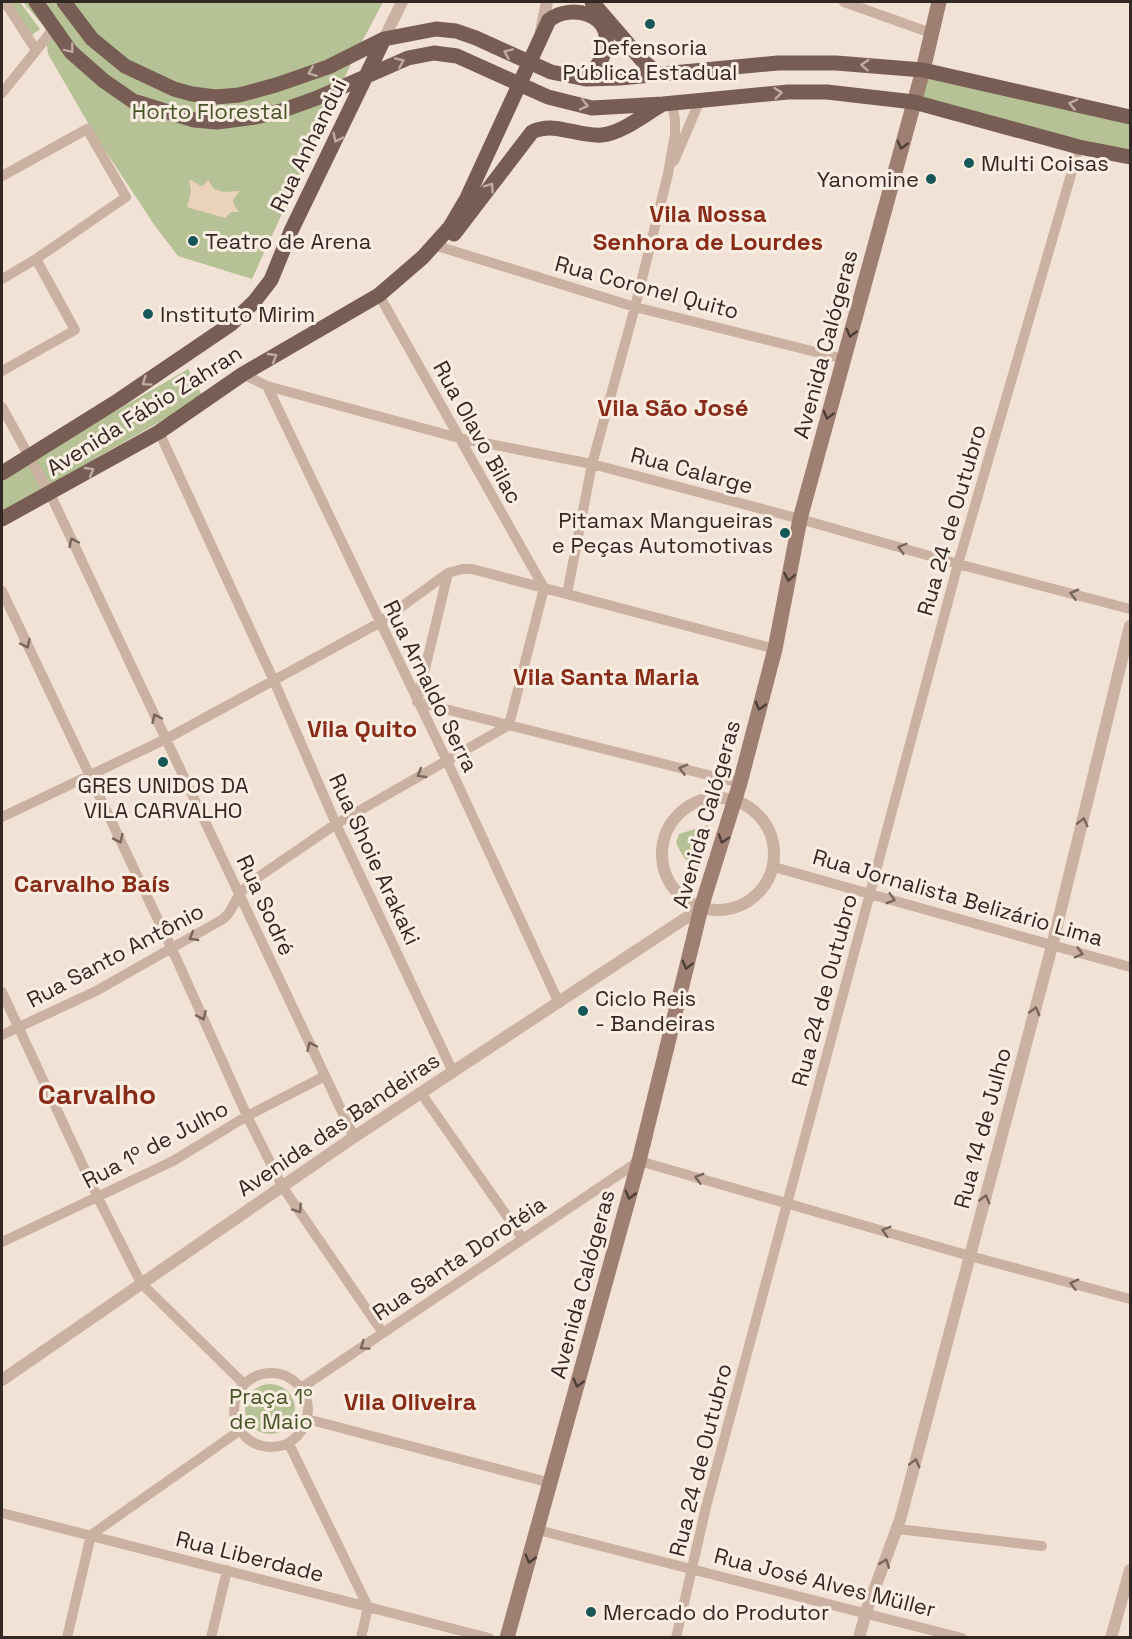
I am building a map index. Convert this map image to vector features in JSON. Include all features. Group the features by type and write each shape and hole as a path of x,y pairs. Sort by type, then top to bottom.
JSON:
{"main road":[{"path":"36,2 71,52 86,67 133,101 194,120 217,122 256,117 316,98 408,58 434,53 457,56 548,97 592,108 668,104 788,92 827,92 914,102 1078,147 1131,157"},
{"path":"64,2 92,39 125,66 174,89 216,97 239,95 276,85 328,67 384,39 436,29 456,31 551,72 586,79 809,62 923,70 1131,117"},
{"path":"592,2 641,59 657,74"},
{"name":"Avenida Calógeras","path":"507,1638 639,1161 701,908 740,783 775,649 800,519 923,70 939,2"},
{"path":"437,247 467,198 510,109 549,20 560,14 571,11 593,16 601,24 606,35 606,46 599,63 586,79"},
{"name":"Rua Anhandui","path":"195,349 242,315 264,291 384,39"},
{"path":"437,247 461,227 532,132 543,127 601,135 615,132 668,104"},
{"name":"Avenida Fábio Zahran","path":"2,519 159,432 243,374 379,295 437,247"},
{"name":"Avenida Fábio Zahran","path":"2,473 119,400 195,349"}],"street":[{"path":"5,2 36,50"},
{"name":"Rua Anhandui","path":"384,39 402,2"},
{"path":"538,44 547,2"},
{"path":"844,2 931,33"},
{"path":"2,93 55,27"},
{"path":"668,174 700,100"},
{"path":"567,594 591,464 635,306 668,174 675,120 668,104"},
{"path":"2,176 87,129 126,197 36,259 2,279"},
{"name":"Rua 24 de Outubro","path":"676,1638 706,1507 958,564 1078,147"},
{"name":"Rua Coronel Quito","path":"437,247 635,306 844,359"},
{"path":"2,371 75,330 36,259"},
{"name":"Rua Olavo Bilac","path":"379,295 544,588"},
{"name":"Rua Calarge","path":"243,374 267,386 459,438 591,464 1131,609"},
{"name":"Rua Arnaldo Serra","path":"267,386 446,759 559,1003"},
{"name":"Rua Sodré","path":"2,408 50,494 354,1137"},
{"name":"Rua Shoie Arakaki","path":"159,432 274,681 336,824 453,1072"},
{"path":"2,817 166,739 274,681 380,623 447,573 462,568 775,649"},
{"path":"447,573 417,702 740,783"},
{"path":"509,725 544,588"},
{"path":"2,591 282,1186 383,1333"},
{"name":"Rua 14 de Julho","path":"859,1638 866,1612 898,1529 1052,946 1131,626"},
{"name":"Rua Santo Antônio","path":"2,1035 96,991 223,919 230,913 240,893 251,882 336,824 509,725"},
{"path":"718,797 735,800 751,807 768,826 776,850 774,867 767,885 754,898 738,908 719,911 701,908 685,900 668,880 664,872 662,854 664,837 672,821 684,808 700,800 718,797"},
{"name":"Rua Jornalista Belizário Lima","path":"774,867 1131,967"},
{"name":"Avenida das Bandeiras","path":"2,1380 354,1137 701,908"},
{"path":"2,992 98,1198 141,1283 243,1384"},
{"name":"Rua 1º de Julho","path":"2,1242 172,1161 248,1116 325,1076"},
{"path":"421,1094 523,1239"},
{"path":"639,1161 970,1256 1131,1299"},
{"name":"Rua Santa Dorotéia","path":"301,1388 639,1161"},
{"path":"267,1373 280,1374 291,1379 301,1388 308,1407 307,1419 298,1437 289,1444 267,1448 246,1439 239,1431 233,1412 234,1402 243,1384 267,1373"},
{"path":"307,1419 551,1483"},
{"path":"67,1638 91,1535 239,1431"},
{"path":"289,1444 368,1607 361,1638"},
{"name":"Rua Liberdade","path":"2,1513 489,1638"},
{"path":"898,1529 1042,1546"},
{"name":"Rua José Alves Müller","path":"538,1530 962,1638"},
{"path":"211,1638 227,1570"},
{"path":"1112,1638 1131,1570"}],"green space":[{"path":"8,2 20,2 40,29 32,35"},
{"name":"Horto Florestal","path":"23,2 383,2 355,55 252,279 178,256 155,226 95,135 48,54 45,28"},
{"path":"923,70 1130,117 1130,157 914,102"},
{"path":"188,369 203,397 2,512 2,477"},
{"path":"708,825 699,868 684,858 676,842 679,834"},
{"name":"Praça 1º de Maio","path":"265,1384 275,1384 288,1391 295,1404 295,1414 288,1427 275,1434 265,1434 256,1430 249,1423 245,1414 245,1404 249,1395 256,1388"}],"shaded area":[{"path":"189,179 201,186 208,180 214,189 223,192 240,191 233,200 239,212 231,212 225,218 187,207 191,191"}],"place":[{"name":"Defensoria Pública Estadual","path":"650,24"},
{"name":"Multi Coisas","path":"969,163"},
{"name":"Yanomine","path":"931,179"},
{"name":"Teatro de Arena","path":"193,241"},
{"name":"Instituto Mirim","path":"148,314"},
{"name":"Pitamax Mangueiras e Peças Automotivas","path":"785,533"},
{"name":"GRES UNIDOS DA VILA CARVALHO","path":"163,762"},
{"name":"Ciclo Reis - Bandeiras","path":"583,1011"},
{"name":"Mercado do Produtor","path":"591,1612"}],"district":[{"name":"Vila Nossa Senhora de Lourdes","path":"708,227"},
{"name":"Vila São José","path":"673,407"},
{"name":"Vila Santa Maria","path":"606,676"},
{"name":"Vila Quito","path":"362,728"},
{"name":"Carvalho Baís","path":"92,883"},
{"name":"Carvalho","path":"97,1094"},
{"name":"Vila Oliveira","path":"410,1401"}]}
